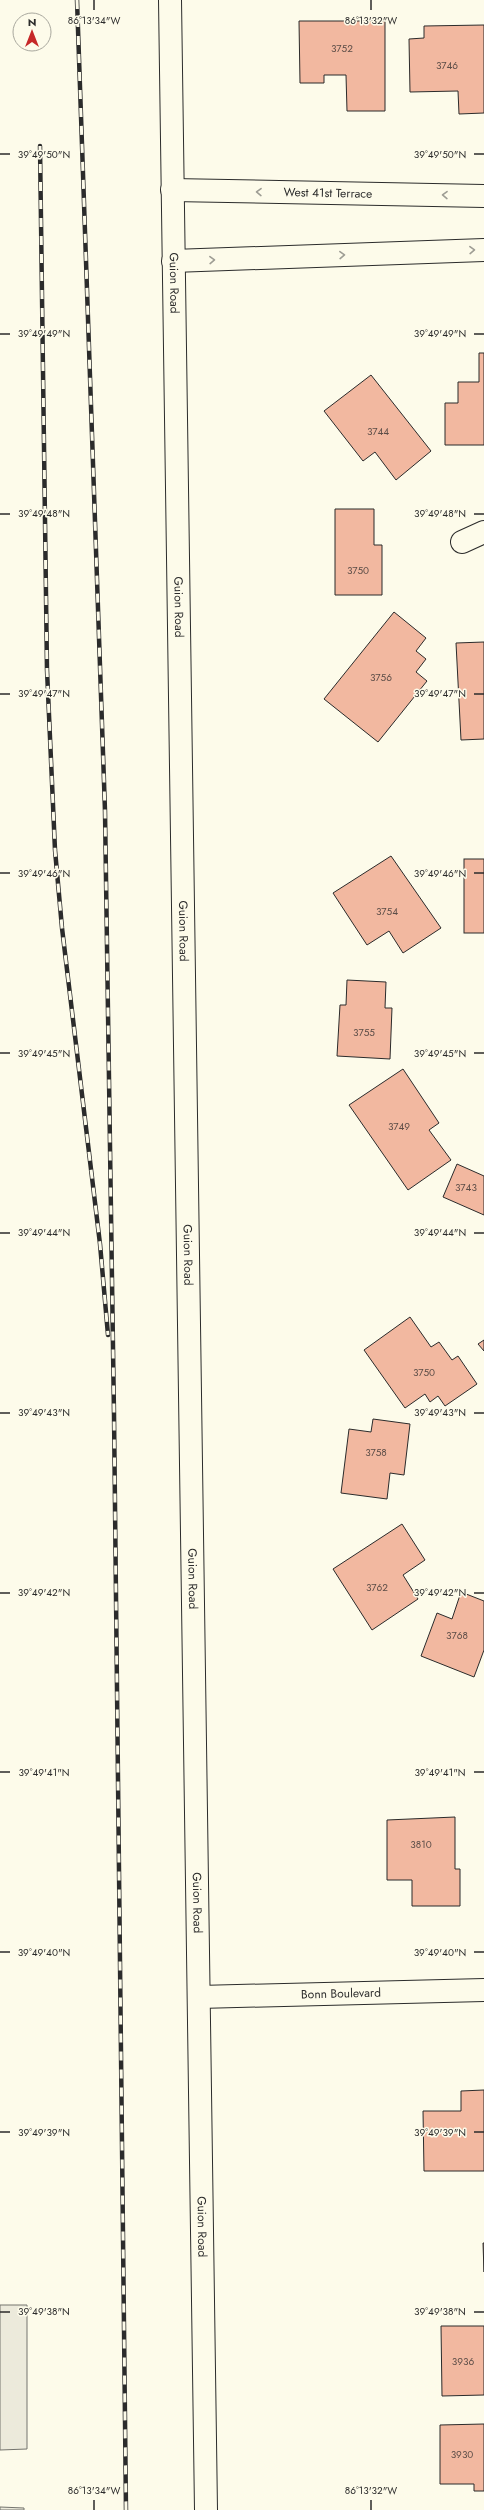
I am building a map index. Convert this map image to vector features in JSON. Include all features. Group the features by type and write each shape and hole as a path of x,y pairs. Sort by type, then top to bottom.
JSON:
{"street":[{"name":"Guion Road","path":"170,0 206,2510"},
{"name":"West 41st Terrace","path":"172,190 484,196"},
{"path":"173,261 484,250"},
{"path":"462,542 484,532"},
{"name":"Bonn Boulevard","path":"199,1998 484,1990"}],"shaded area":[{"path":"0,2305 27,2305 27,2449 0,2450"},
{"path":"0,2507 24,2508 24,2510 0,2510"}],"building":[{"path":"299,21 385,21 385,111 347,111 346,75 324,75 324,83 300,83"},
{"path":"484,25 484,113 459,114 458,91 410,92 409,39 424,38 424,26"},
{"path":"479,353 484,353 484,445 445,445 445,403 458,403 458,382 479,382"},
{"path":"371,375 431,451 396,480 375,452 363,461 324,411"},
{"path":"335,509 374,509 374,545 382,545 382,595 335,595"},
{"path":"394,612 426,638 416,651 426,659 416,672 427,681 378,742 324,699"},
{"path":"484,642 484,739 461,740 456,643"},
{"path":"391,856 441,928 403,953 389,931 367,945 333,893"},
{"path":"464,859 484,859 484,933 464,933"},
{"path":"347,980 386,982 385,1008 392,1008 390,1059 337,1056 340,1005 346,1005"},
{"path":"403,1069 439,1123 429,1130 451,1160 408,1190 349,1105"},
{"path":"457,1164 484,1176 484,1215 443,1197"},
{"path":"410,1317 431,1347 439,1342 452,1360 458,1356 477,1384 445,1406 438,1396 430,1402 425,1394 405,1408 364,1350"},
{"path":"484,1340 484,1351 478,1344"},
{"path":"373,1419 410,1424 404,1475 390,1473 387,1499 341,1493 349,1429 371,1432"},
{"path":"402,1524 425,1560 403,1575 418,1599 372,1630 333,1569"},
{"path":"461,1592 484,1601 484,1650 474,1677 421,1656 437,1613 452,1619"},
{"path":"455,1817 455,1869 460,1869 460,1906 412,1906 412,1880 387,1880 387,1820"},
{"path":"484,2090 484,2171 424,2171 423,2111 461,2111 461,2091"},
{"path":"483,2243 484,2243 484,2272"},
{"path":"441,2326 484,2326 484,2395 442,2396"},
{"path":"484,2424 484,2491 474,2491 474,2484 440,2484 440,2425"}],"railway":[{"path":"77,0 105,811 114,1414 126,2510"},
{"path":"40,146 47,670 55,850 62,928 100,1244 108,1335"}]}
